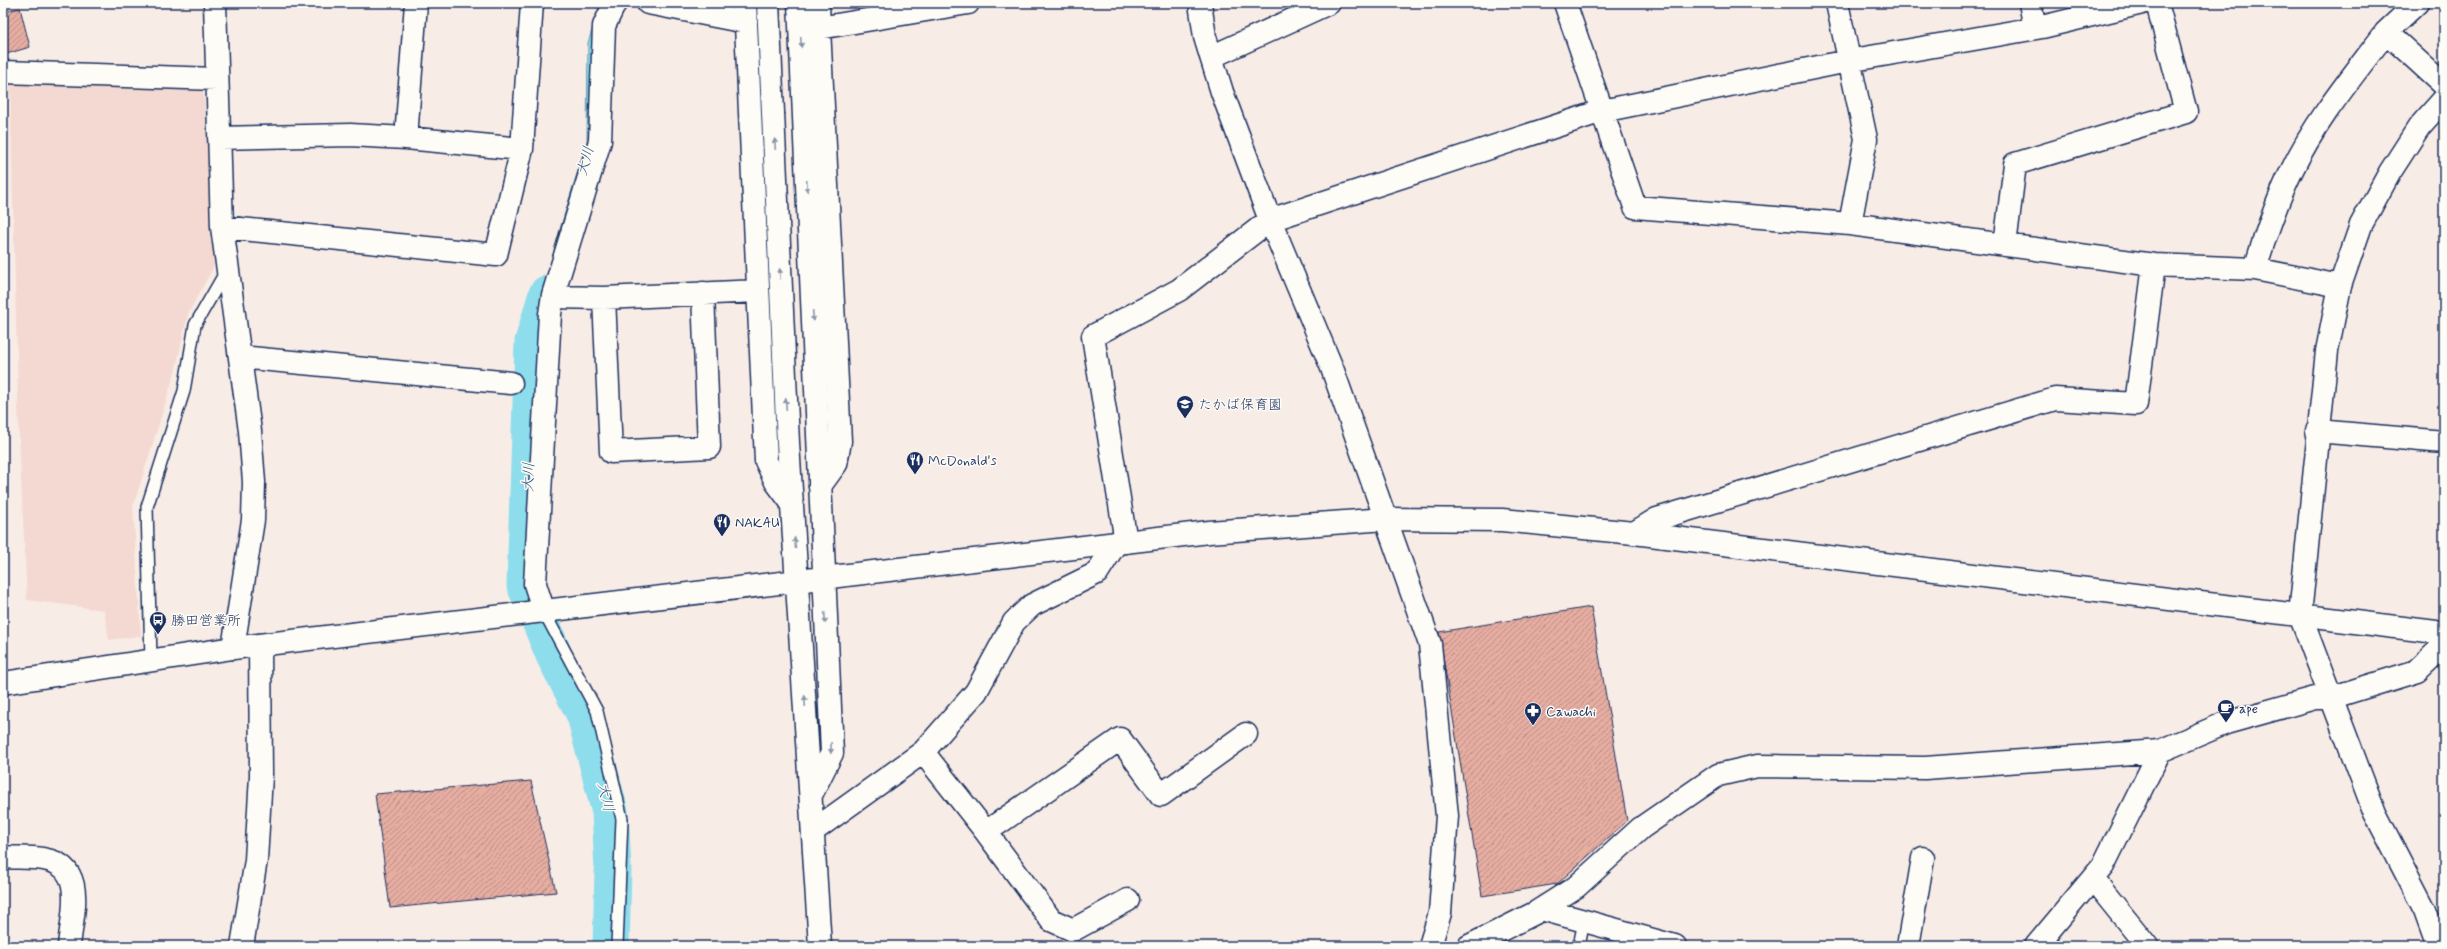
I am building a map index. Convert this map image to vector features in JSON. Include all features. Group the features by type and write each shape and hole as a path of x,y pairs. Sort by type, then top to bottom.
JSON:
{"street":[{"path":"215,3 216,79 222,228 250,431 254,482 253,520 234,648"},
{"path":"406,138 416,3"},
{"path":"222,228 496,255 522,149 532,3"},
{"path":"544,612 535,584 550,314 553,297 598,148 604,26 614,3"},
{"path":"648,3 746,12 766,461 776,482 791,502"},
{"path":"768,3 791,502 798,581 820,946"},
{"path":"799,3 823,579 832,753 811,796"},
{"path":"818,3 840,441 836,464 820,486"},
{"path":"819,28 968,3"},
{"path":"1200,3 1202,24 1211,56 1246,158 1270,220 1332,368 1430,644 1446,808 1440,913 1430,946"},
{"path":"1211,56 1329,3"},
{"path":"1565,3 1635,207 1850,224 2154,265 2255,269 2340,286"},
{"path":"1837,3 1848,61 1866,139 1850,224"},
{"path":"2030,3 2035,28"},
{"path":"813,831 922,752 976,692 1014,622 1032,605 1097,573 1121,542 1093,336 1179,290 1270,220 1602,110 1848,61 2035,28 2142,3"},
{"path":"2005,245 2015,164 2186,112 2157,3"},
{"path":"2255,269 2270,223 2291,172 2330,105 2386,32 2417,3"},
{"path":"2386,32 2444,85"},
{"path":"3,72 216,79"},
{"path":"2438,946 2425,910 2375,813 2330,698 2300,615 2317,431 2327,351 2340,286 2361,226 2390,172 2419,127 2444,98"},
{"path":"218,138 350,135 406,138 522,149"},
{"path":"1634,533 1657,519 2055,399 2136,404 2154,265"},
{"path":"553,297 604,298 758,291"},
{"path":"604,298 611,452 709,447 703,293"},
{"path":"240,357 511,383"},
{"path":"2317,431 2444,442"},
{"path":"3,683 234,648 823,579 1121,542 1209,532 1386,519 1502,520 1634,533 2444,633"},
{"path":"242,946 256,860 261,776 260,645"},
{"path":"1469,946 1541,909 1576,887 1641,828 1718,776 1757,766 1925,768 2160,751 2226,723 2315,698 2330,698 2417,671 2444,646"},
{"path":"986,832 1120,739 1161,795 1246,734"},
{"path":"2036,946 2103,866 2160,751"},
{"path":"922,752 986,832 1051,920 1073,930 1128,900"},
{"path":"3,857 43,859 60,864 72,876 75,892 69,946"},
{"path":"1908,946 1923,858"},
{"path":"2093,878 2146,946"},
{"path":"1541,909 1675,946"}],"lane":[{"path":"151,660 147,507 184,391 195,325 227,269"},
{"path":"544,612 597,711 622,819 617,946"},
{"path":"1579,946 1584,921"}],"shaded area":[{"path":"10,81 198,84 204,95 215,264 188,314 175,372 133,507 141,636 109,640 104,610 27,600 19,437"}],"water":[{"path":"600,3 608,3 594,140 536,345 529,343 560,229 587,141 588,43"}],"building":[{"path":"20,8 30,47 3,55 3,12"},
{"name":"Cawachi","path":"1591,607 1627,821 1557,884 1482,896 1439,632"},
{"path":"531,781 556,892 390,908 375,794"}],"waterway":[{"name":"大川","path":"547,294 533,342 525,585 554,655 585,715 610,812 613,869 611,946"}],"place":[{"name":"たかば保育園","path":"1185,419"},
{"name":"McDonald's","path":"915,475"},
{"name":"NAKAU","path":"722,537"},
{"name":"勝田営業所","path":"158,635"},
{"name":"ape","path":"2226,723"},
{"name":"Cawachi","path":"1533,726"}]}
